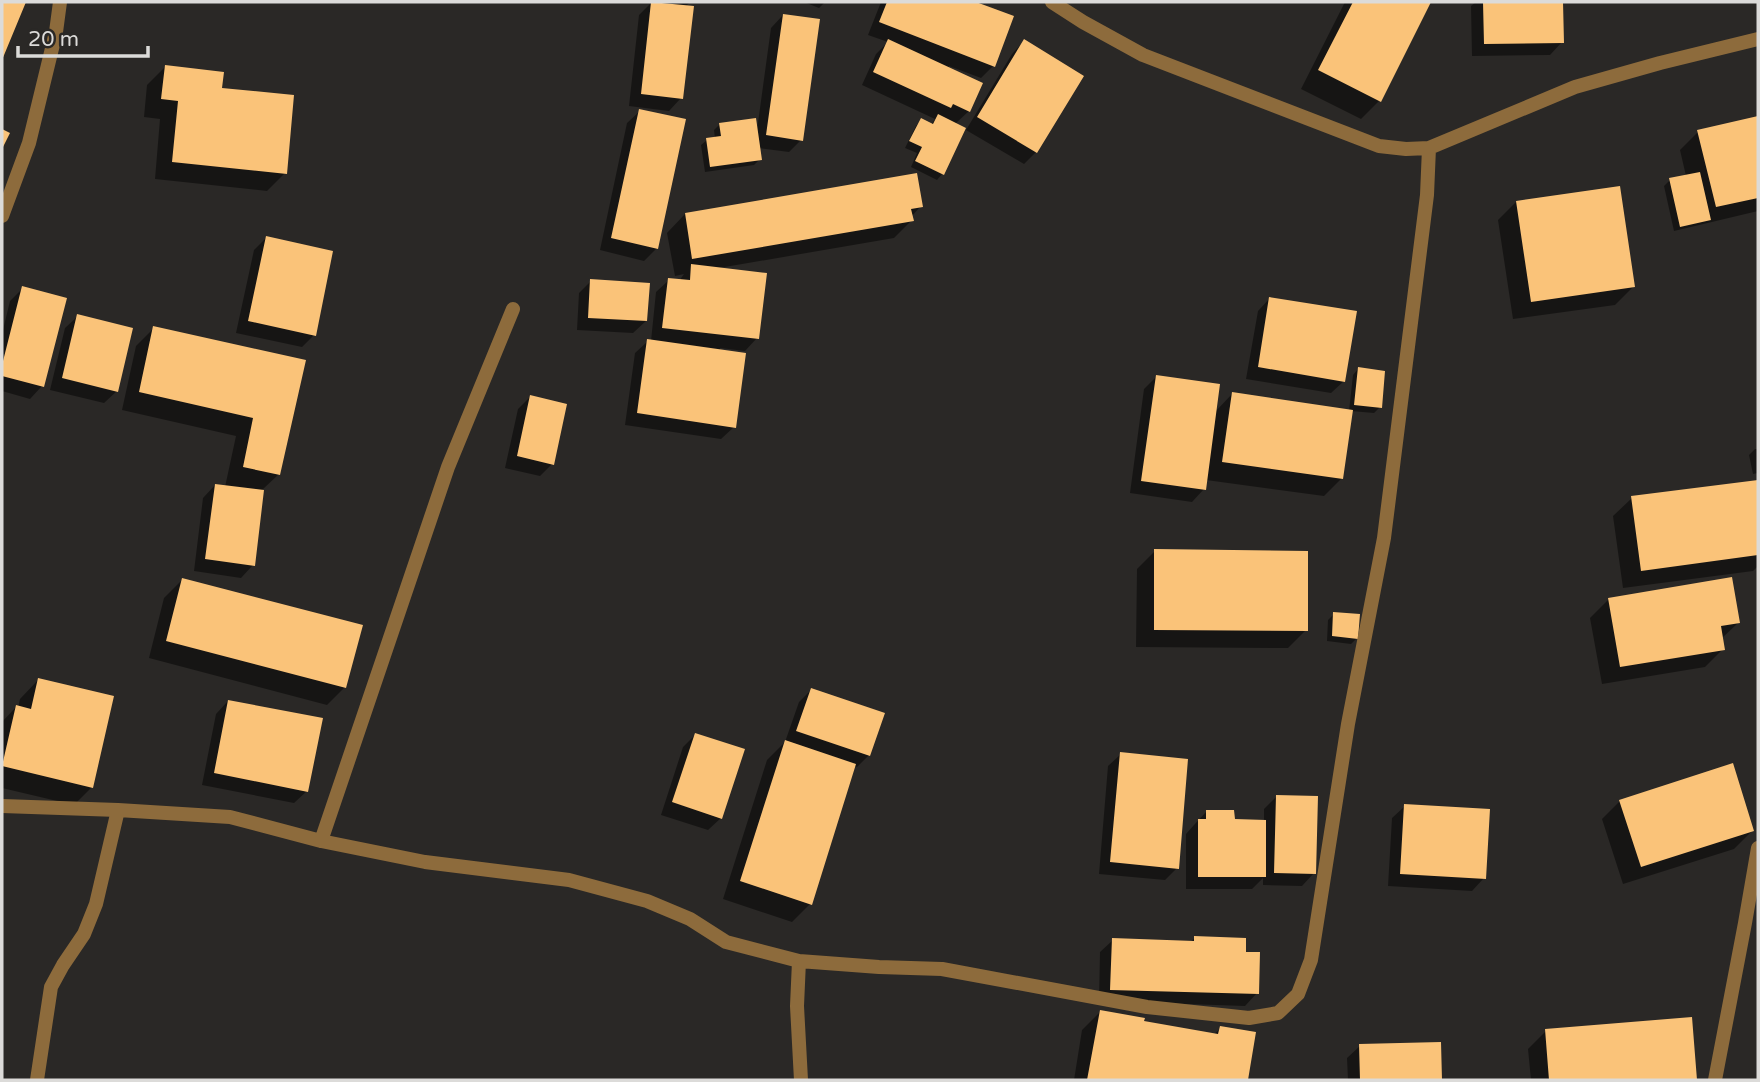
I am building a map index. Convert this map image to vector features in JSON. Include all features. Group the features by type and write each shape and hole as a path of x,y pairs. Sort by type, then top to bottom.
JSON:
{"street":[{"path":"2,216 29,143 56,32 60,2"},
{"path":"1052,2 1143,55 1379,146 1406,149 1429,148 1575,88 1660,63 1758,39"},
{"path":"2,806 230,817 321,841 425,862 569,880 647,901 690,919 726,942 799,961 942,970 1147,1007 1249,1018 1278,1013 1298,994 1311,960 1348,724 1384,538 1427,195 1429,148"},
{"path":"321,841 448,467 513,309"},
{"path":"37,1080 51,987 84,934 96,904 118,810"},
{"path":"1714,1080 1758,848"},
{"path":"799,961 797,1006 801,1080"}],"building":[{"path":"2,2 26,2 2,60"},
{"path":"651,2 694,6 683,99 641,94"},
{"path":"887,2 976,2 1014,16 995,67 879,22"},
{"path":"1353,2 1431,2 1381,102 1318,70"},
{"path":"1483,2 1563,2 1564,43 1484,44"},
{"path":"783,14 820,19 803,141 766,135"},
{"path":"888,39 983,83 970,112 953,104 951,108 873,72"},
{"path":"1024,39 1084,76 1037,153 977,117"},
{"path":"165,65 224,72 222,88 294,95 287,174 172,162 178,101 161,99"},
{"path":"639,109 686,119 658,249 611,238"},
{"path":"938,114 966,128 944,175 915,161 922,147 909,141 921,118 933,124"},
{"path":"1758,116 1758,198 1716,207 1697,130"},
{"path":"756,118 762,160 710,167 706,138 721,136 719,123"},
{"path":"2,129 10,133 2,149"},
{"path":"1700,172 1711,220 1680,227 1669,178"},
{"path":"917,173 923,207 911,209 914,221 692,259 685,213"},
{"path":"1620,186 1635,287 1531,302 1516,201"},
{"path":"266,236 333,251 316,336 248,321"},
{"path":"691,264 767,273 759,339 662,328 668,278 690,280"},
{"path":"590,279 650,283 647,321 588,318"},
{"path":"22,286 67,298 44,387 2,376 2,365"},
{"path":"1269,297 1357,311 1345,382 1258,367"},
{"path":"77,314 133,328 118,392 62,378"},
{"path":"153,326 306,360 280,475 243,467 253,418 139,392"},
{"path":"647,339 746,353 736,428 637,413"},
{"path":"1358,367 1385,371 1382,408 1354,405"},
{"path":"1156,375 1220,384 1206,490 1141,481"},
{"path":"1232,392 1353,410 1343,479 1222,462"},
{"path":"530,395 567,404 554,465 517,456"},
{"path":"1758,480 1758,555 1641,571 1631,496"},
{"path":"215,484 264,490 255,566 205,559"},
{"path":"1154,549 1308,551 1308,631 1154,630"},
{"path":"1732,577 1740,623 1721,626 1725,650 1620,667 1608,598"},
{"path":"182,578 363,625 346,688 166,641"},
{"path":"1333,612 1360,614 1358,639 1332,636"},
{"path":"38,678 114,696 93,788 2,766 16,705 31,709"},
{"path":"811,688 885,713 870,756 796,731"},
{"path":"228,700 323,718 308,792 214,773"},
{"path":"695,733 745,749 722,819 672,802"},
{"path":"785,740 856,764 812,905 740,881"},
{"path":"1120,752 1188,759 1179,869 1110,862"},
{"path":"1733,763 1754,831 1641,867 1619,800"},
{"path":"1276,795 1318,796 1316,874 1274,873"},
{"path":"1404,804 1490,809 1486,879 1400,874"},
{"path":"1206,810 1234,810 1235,819 1266,820 1266,877 1198,877 1198,819 1206,819"},
{"path":"1194,936 1246,938 1246,952 1260,952 1259,994 1110,990 1112,938 1194,941"},
{"path":"1100,1010 1218,1034 1220,1026 1256,1032 1248,1080 1087,1080"},
{"path":"1692,1017 1697,1080 1549,1080 1545,1029"},
{"path":"1441,1042 1442,1080 1360,1080 1359,1044"}]}
